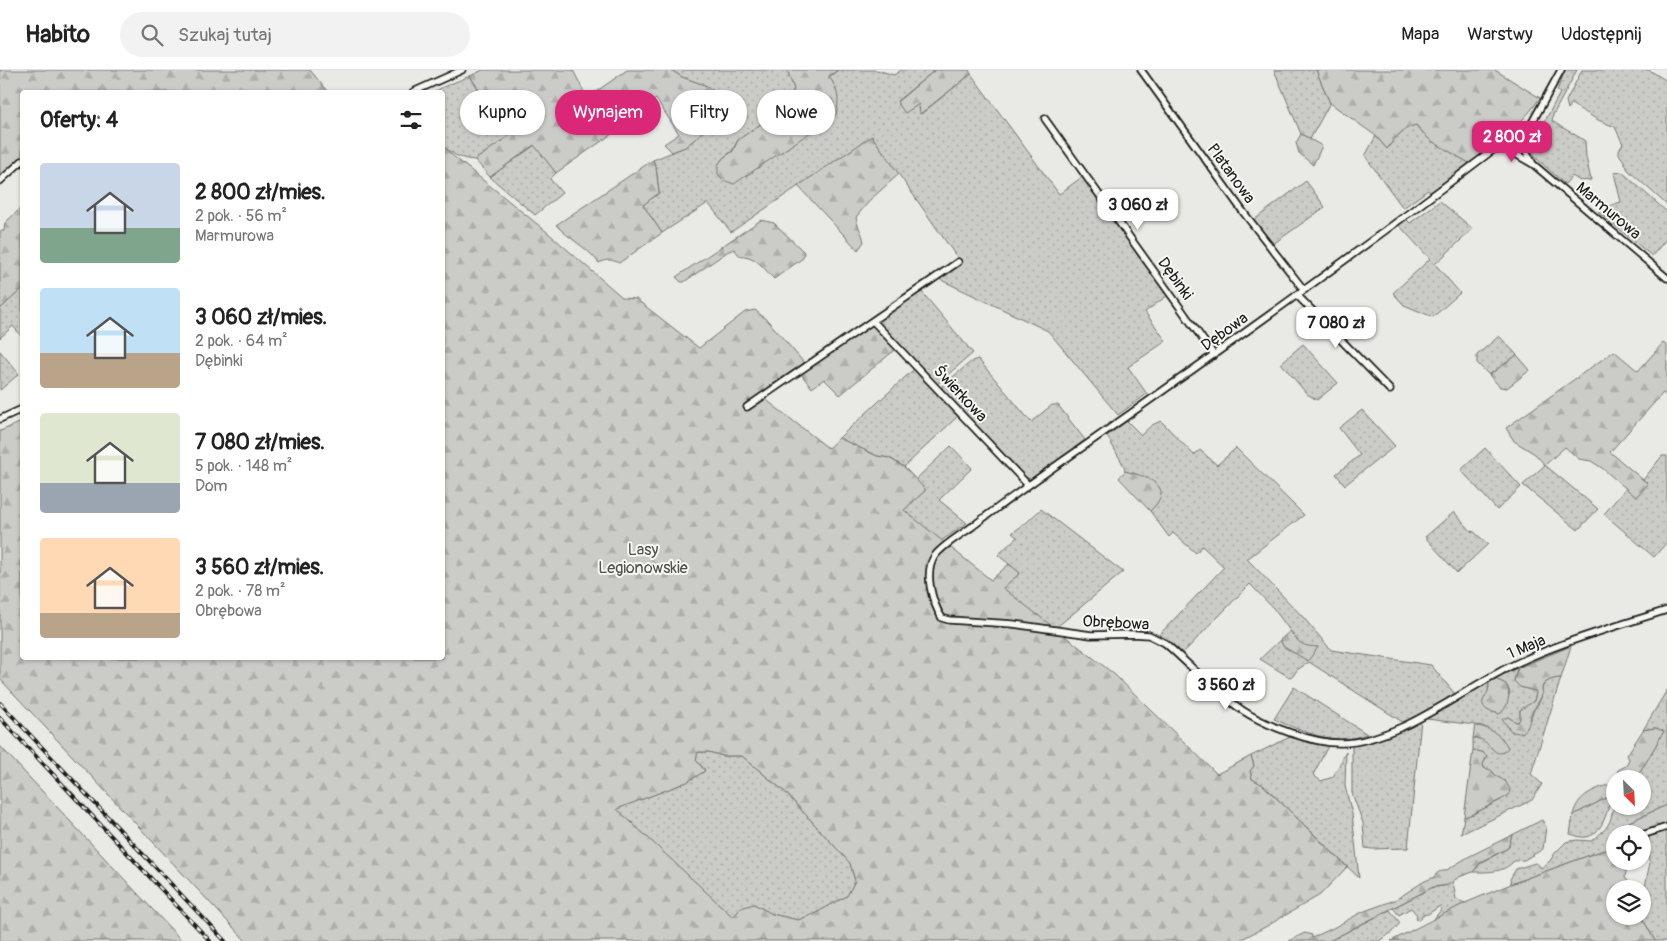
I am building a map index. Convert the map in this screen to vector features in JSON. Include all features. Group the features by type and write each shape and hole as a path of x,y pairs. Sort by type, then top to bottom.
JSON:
{"street":[{"path":"417,90 462,70"},
{"name":"Platanowa","path":"1140,70 1244,213 1304,290"},
{"name":"Dębowa","path":"953,541 1028,485 1304,290 1493,150 1519,138 1533,122 1561,70"},
{"name":"Dębinki","path":"1045,120 1214,355"},
{"name":"Marmurowa","path":"1519,138 1533,164"},
{"name":"Marmurowa","path":"1507,144 1514,153 1533,164 1667,278"},
{"path":"0,181 20,163"},
{"path":"747,406 958,262"},
{"path":"1297,295 1390,390"},
{"name":"Świerkowa","path":"873,321 1028,485"},
{"path":"0,419 20,410"},
{"name":"Obrębowa","path":"953,541 938,552 930,570 930,585 938,612 942,618 1013,624 1082,634 1134,634 1156,638 1223,696 1255,718 1292,733 1328,742 1356,742 1404,726"},
{"name":"1 Maja","path":"1404,726 1504,670 1539,653 1667,610"},
{"path":"1651,832 1667,827"}],"green space":[{"path":"0,70 310,70 326,90 20,90 20,159 0,176"},
{"path":"483,70 573,70 583,90 555,90 555,135 610,135 556,173 534,145 490,177 475,160 508,135 545,135 545,90 479,90 470,76"},
{"path":"627,70 671,70 682,77 707,86 712,90 671,90 671,122 661,107 661,90 598,90"},
{"path":"671,70 787,70 794,89 757,90 757,127 747,134 747,90 708,90 707,86 682,77"},
{"path":"787,70 838,70 829,76 834,86 837,95 836,115 835,90 794,89"},
{"path":"838,70 877,70 894,75 901,70 935,70 897,101 919,104 921,114 971,74 1059,194 1082,177 1168,295 1145,312 1166,341 1128,367 1147,394 1118,415 1048,331 939,279 961,263 872,136 731,232 708,203 662,233 643,205 659,193 656,167 653,160 685,147 700,135 745,135 738,140 732,151 718,165 757,134 835,135 835,90 813,90"},
{"path":"935,70 969,70 971,74 920,114 919,104 905,113 897,102"},
{"path":"1274,70 1316,70 1330,103 1310,139 1301,134"},
{"path":"1316,70 1495,70 1540,98 1517,125 1469,163 1430,140 1416,125 1403,131 1387,149 1376,136 1330,103"},
{"path":"1565,70 1577,70 1553,115 1552,121 1585,141 1591,180 1580,181 1572,176 1565,184 1537,159 1528,144 1547,117 1560,93 1557,91"},
{"path":"1582,70 1649,70 1667,81 1667,205 1628,170 1619,154 1623,144 1615,127 1598,120 1571,104 1568,109 1566,101"},
{"path":"470,76 479,90 460,90 460,135 509,136 475,160 457,156 445,147 445,90 438,90"},
{"path":"1416,125 1430,140 1469,163 1431,192 1428,190 1403,208 1365,156 1376,136 1387,149 1403,131"},
{"path":"757,127 757,135 806,135 734,184 723,180 718,174 718,165 723,158 733,151 738,140"},
{"path":"1301,134 1322,146 1313,165 1299,153 1296,143"},
{"path":"678,135 700,135 685,147 672,152 664,144"},
{"path":"872,136 899,174 871,199 856,217 864,242 858,250 798,186"},
{"path":"535,145 556,173 550,179 562,193 535,215 490,177"},
{"name":"Lasy Legionowskie","path":"445,147 623,298 636,299 699,348 745,312 755,310 769,322 805,364 760,395 828,448 839,438 877,456 889,458 904,467 926,490 904,510 991,580 1009,564 1020,573 1003,588 1114,674 1217,774 1251,756 1254,766 1250,771 1252,779 1263,785 1347,867 1320,895 1238,941 246,941 0,679 0,431 20,423 20,660 445,660","holes":["698,752 709,752 723,756 742,756 785,792 850,863 855,881 847,896 814,914 798,920 772,914 754,904 741,908 733,917 617,809 687,782 705,771 696,760"]},
{"path":"653,160 656,167 659,193 643,205 662,233 619,263 609,260 599,263 589,252 556,225"},
{"path":"1622,172 1667,212 1667,238 1652,256 1598,212 1602,208 1621,202 1614,173"},
{"path":"1306,181 1325,207 1273,244 1254,220"},
{"path":"1440,201 1473,229 1435,264 1460,293 1433,317 1404,305 1393,293 1430,259 1398,224 1406,219 1410,223"},
{"path":"20,209 20,291 0,309 0,231 4,231 5,223"},
{"path":"761,220 774,223 804,252 803,258 774,279 755,260 746,256 740,256 734,249 684,282 681,282 676,277"},
{"path":"20,291 20,335 13,326 0,338 0,309"},
{"path":"921,291 973,353 937,384 879,323 879,320"},
{"path":"871,325 874,325 896,349 840,395 824,379 812,388 800,373"},
{"path":"1499,336 1517,355 1489,375 1477,363 1477,355"},
{"path":"1663,343 1667,346 1667,396 1663,393 1610,452 1648,484 1636,497 1602,468 1591,461 1579,459 1565,447 1545,465 1535,454 1514,441 1506,428 1614,351 1638,371"},
{"path":"1303,344 1338,383 1317,400 1307,394 1281,363"},
{"path":"0,351 19,374 0,390"},
{"path":"1517,355 1530,370 1507,388 1500,387 1489,375"},
{"path":"978,359 1031,422 1052,405 1058,405 1085,440 1031,479 1026,478 942,389 942,386 972,361"},
{"path":"914,369 958,416 904,467 890,458 877,456 839,438"},
{"path":"1362,410 1395,446 1345,485 1336,474 1360,455 1339,428"},
{"path":"1127,421 1141,435 1152,425 1161,421 1194,455 1200,450 1217,465 1236,448 1304,515 1247,559 1303,617 1331,650 1431,665 1455,694 1404,723 1309,662 1297,670 1293,676 1289,677 1260,659 1280,640 1284,647 1304,646 1299,643 1274,609 1250,584 1181,655 1158,636 1224,567 1202,546 1196,553 1173,533 1169,537 1150,511 1158,502 1139,475 1125,471 1107,436"},
{"path":"951,446 972,468 939,500 967,523 941,541 903,510 926,490 915,480"},
{"path":"1485,448 1521,487 1497,510 1461,470"},
{"path":"1662,456 1667,456 1667,542 1654,557 1604,514 1626,488 1636,497 1648,484 1643,480"},
{"path":"1545,465 1598,509 1578,530 1523,485"},
{"path":"1125,471 1148,478 1160,489 1161,494 1157,504 1150,511 1119,478"},
{"path":"1041,509 1123,572 1058,626 1052,627 1002,588 1020,573 998,555 1017,537 1012,533"},
{"path":"1454,512 1472,532 1488,544 1457,573 1425,537"},
{"path":"1290,631 1301,644 1318,647 1308,661 1284,647 1280,640"},
{"path":"1571,646 1561,678 1556,678 1543,685 1542,696 1533,711 1525,731 1517,733 1511,731 1502,719 1508,717 1518,722 1520,710 1534,701 1536,693 1535,691 1520,687 1514,681 1518,668"},
{"path":"1517,668 1514,681 1520,687 1535,691 1536,693 1531,704 1520,710 1518,722 1508,717 1506,723 1508,728 1531,720 1532,714 1542,696 1544,684 1556,678 1561,678 1531,774 1542,784 1532,800 1461,834 1464,817 1501,800 1500,778 1484,768 1483,764 1487,756 1482,752 1473,750 1473,738 1503,739 1483,726 1427,719 1489,682 1490,711 1499,714 1510,693 1505,684 1495,679"},
{"path":"1495,679 1506,684 1508,688 1507,704 1499,714 1487,710 1483,705 1489,682"},
{"path":"1294,687 1367,734 1347,739 1327,738 1274,719"},
{"path":"1667,690 1667,805 1651,812 1651,770 1641,770 1664,731 1655,728 1643,730"},
{"path":"1421,720 1408,848 1365,848 1363,823 1352,793 1352,746 1405,730"},
{"path":"1475,726 1494,732 1506,743 1508,748 1500,753 1494,751 1482,740 1473,738"},
{"path":"1655,728 1664,731 1641,770 1618,770 1626,766 1629,759 1627,755 1643,730"},
{"path":"1294,735 1328,746 1313,775 1321,781 1333,777 1346,752 1345,786 1352,814 1359,878 1263,785 1252,779 1250,771 1254,766 1251,756"},
{"path":"0,746 182,941 0,941"},
{"path":"1473,750 1482,752 1487,756 1483,764 1484,768 1491,770 1496,776 1505,781 1510,789 1509,795 1506,797 1464,817"},
{"path":"697,752 709,752 723,756 742,756 785,792 850,863 855,881 847,896 814,914 798,920 772,914 754,904 733,917 616,809 687,782 705,770 696,760"},
{"path":"1606,786 1606,798 1573,815 1581,799 1596,789"},
{"path":"1606,798 1604,820 1592,835 1580,837 1570,834 1573,815"},
{"path":"1667,805 1667,826 1651,831 1651,825 1631,825 1629,822 1645,815 1651,815 1651,812"},
{"path":"1612,815 1645,815 1629,822 1631,825 1608,824"},
{"path":"1542,820 1546,827 1543,849 1524,860 1514,861 1500,870 1473,872 1481,863 1508,848 1512,835"},
{"path":"1606,828 1606,850 1511,884 1510,879 1516,869 1535,863 1541,868 1550,861 1566,842 1577,840 1591,841"},
{"path":"1667,829 1667,941 1655,941 1646,925 1651,925 1651,880 1646,880 1648,870 1651,870 1651,835"},
{"path":"1512,835 1508,848 1481,862 1473,872 1459,877 1448,885 1433,887 1329,941 1288,941 1305,933 1312,935 1312,938 1362,912 1395,900 1434,877 1439,872 1445,871"},
{"path":"1606,850 1606,870 1626,870 1625,877 1627,880 1606,880 1606,925 1646,925 1655,941 1391,941 1465,903"},
{"path":"1453,882 1456,899 1465,903 1433,920 1441,910 1440,906 1428,914 1422,915 1420,920 1416,919 1417,915 1411,908 1399,915 1393,908 1433,887 1444,886"},
{"path":"1390,910 1400,923 1392,932 1379,941 1329,941"}],"railway":[{"path":"0,703 225,941"},
{"path":"0,718 210,941"}]}
